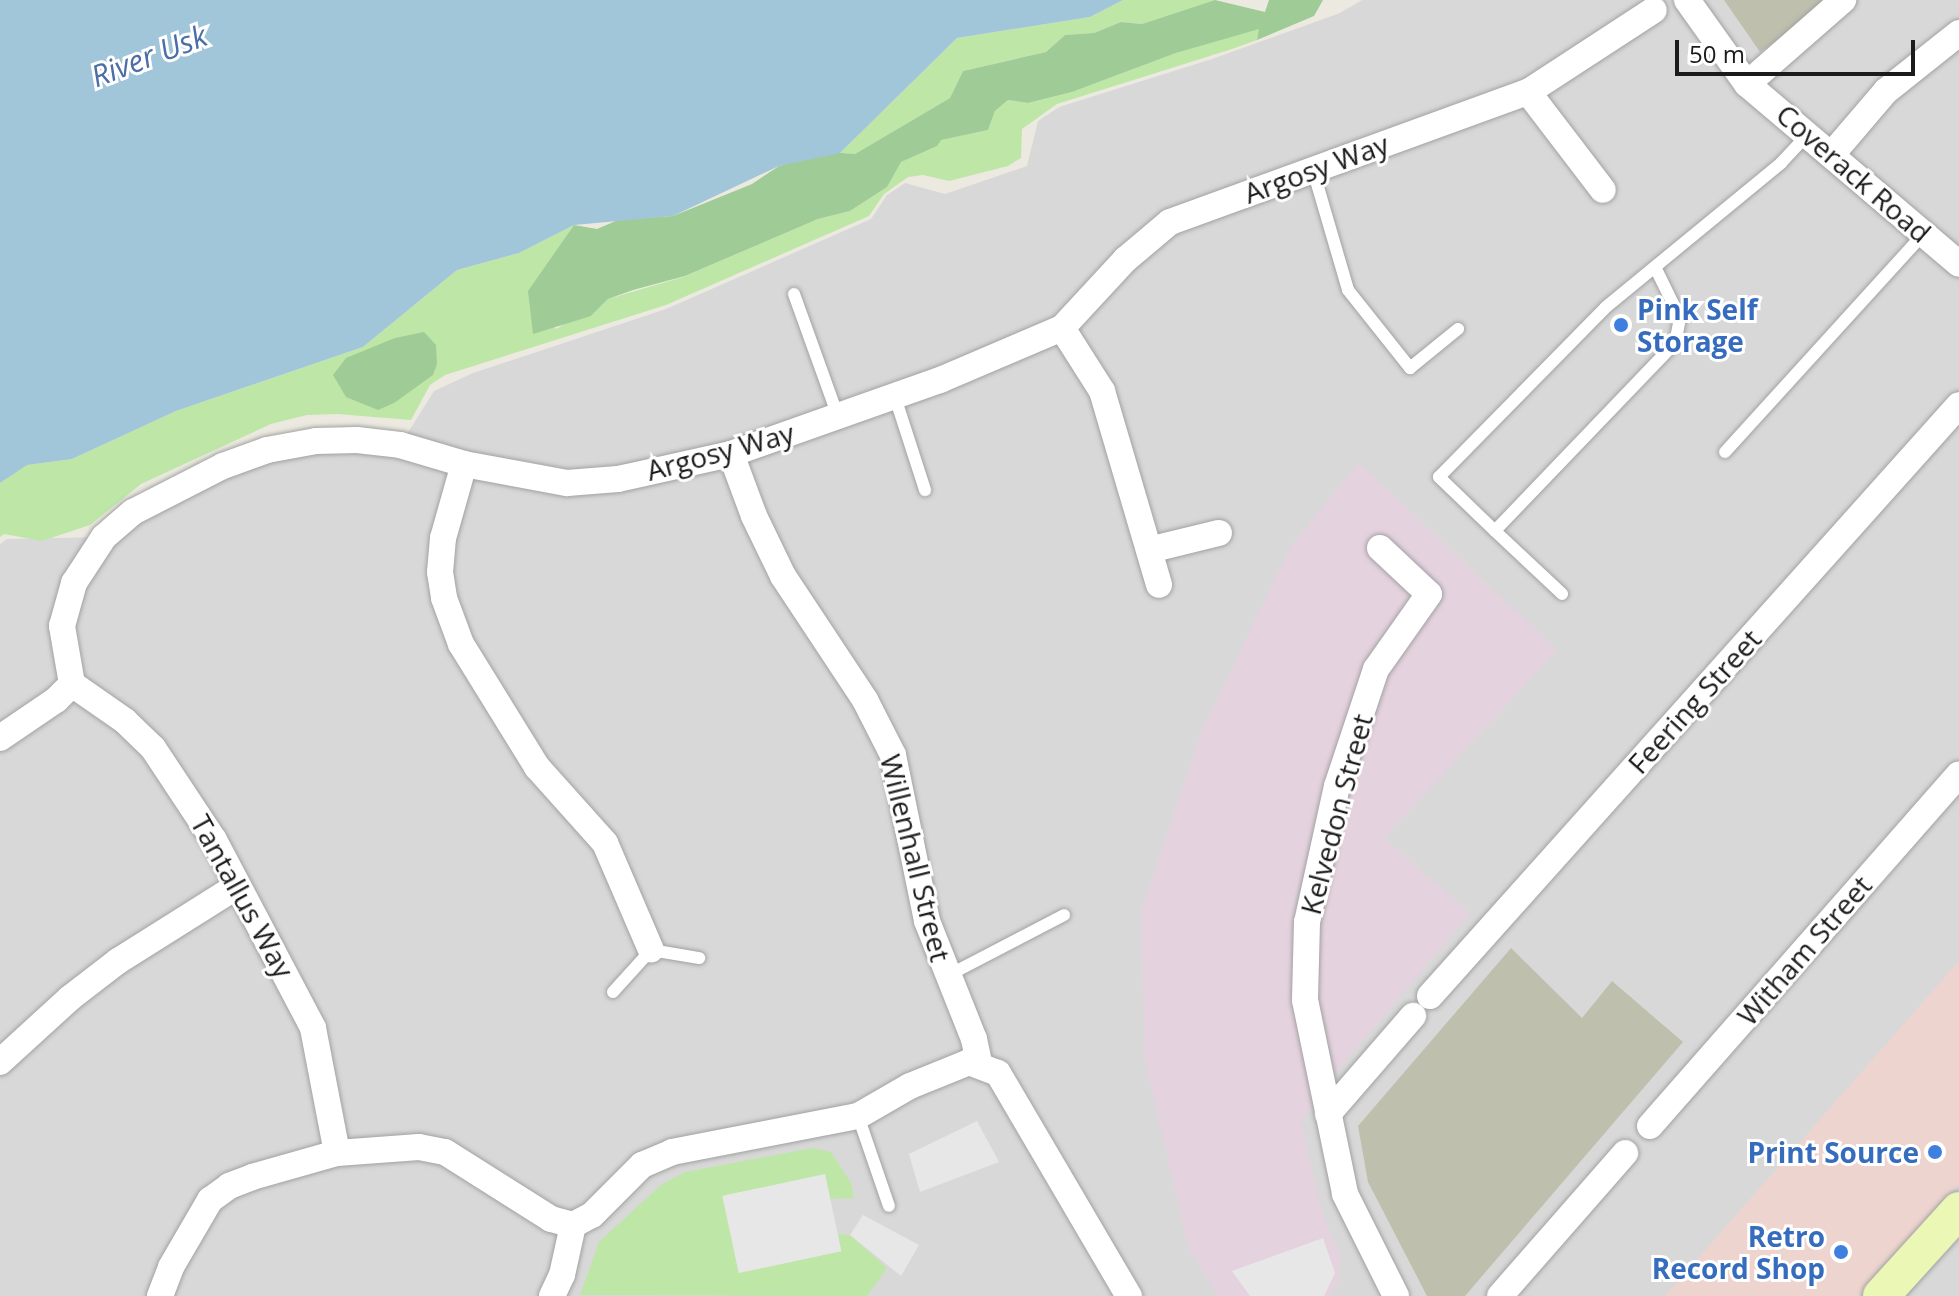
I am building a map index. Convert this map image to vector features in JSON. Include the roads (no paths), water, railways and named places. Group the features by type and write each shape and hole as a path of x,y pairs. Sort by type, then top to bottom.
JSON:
{"street":[{"name":"Coverack Road","path":"1687,0 1747,84 1833,153 1959,264"},
{"name":"Coverack Road","path":"1747,84 1843,0"},
{"name":"Argosy Way","path":"72,684 62,626 74,583 104,537 133,512 223,466 267,450 316,441 357,440 400,445 464,464 567,483 618,479 731,454 895,397 1062,328 1126,259 1170,222 1528,92 1654,10"},
{"path":"1833,153 1886,91 1959,33"},
{"path":"1528,92 1603,190"},
{"path":"1062,328 1102,391 1159,585"},
{"name":"Feering Street","path":"1328,1114 1959,405"},
{"name":"Willenhall Street","path":"731,454 754,516 783,576 865,700 893,755 927,921 974,1039 979,1063"},
{"path":"464,464 443,538 440,572 457,632 537,767 605,843 651,950"},
{"path":"1149,550 1219,533"},
{"name":"Kelvedon Street","path":"1380,548 1429,594 1376,669 1337,786 1307,922 1305,1000 1345,1194 1395,1296"},
{"path":"0,738 56,700 72,684"},
{"name":"Tantallus Way","path":"72,684 125,721 153,748 207,828 313,1028 337,1153"},
{"name":"Witham Street","path":"1650,1126 1959,774"},
{"path":"0,1062 70,998 118,961 237,886"},
{"path":"160,1296 183,1244 210,1200 229,1186 252,1177 337,1153 419,1147 445,1152 551,1219 573,1225 592,1215 642,1165 672,1152 858,1116 958,1064 979,1063 998,1073 1129,1296"},
{"path":"1500,1296 1625,1153"},
{"path":"1881,1296 1959,1210"},
{"path":"552,1296 562,1275 573,1225"}],"lane":[{"path":"1562,594 1439,477 1606,307 1781,163 1809,133"},
{"path":"1313,170 1348,290 1410,368 1458,329"},
{"path":"1725,452 1924,233"},
{"path":"1495,531 1675,343 1680,318 1655,267"},
{"path":"794,294 838,416"},
{"path":"895,397 925,490"},
{"path":"947,976 1064,915"},
{"path":"613,992 651,950 699,958"},
{"path":"858,1116 889,1206"}],"water":[{"name":"River Usk","path":"0,0 1123,0 1090,17 957,38 840,153 779,166 673,216 574,225 519,253 457,270 363,347 176,411 72,459 27,465 0,483"}],"place":[{"name":"Pink Self Storage","path":"1621,325"},
{"name":"Print Source","path":"1935,1152"},
{"name":"Retro Record Shop","path":"1841,1252"}]}
